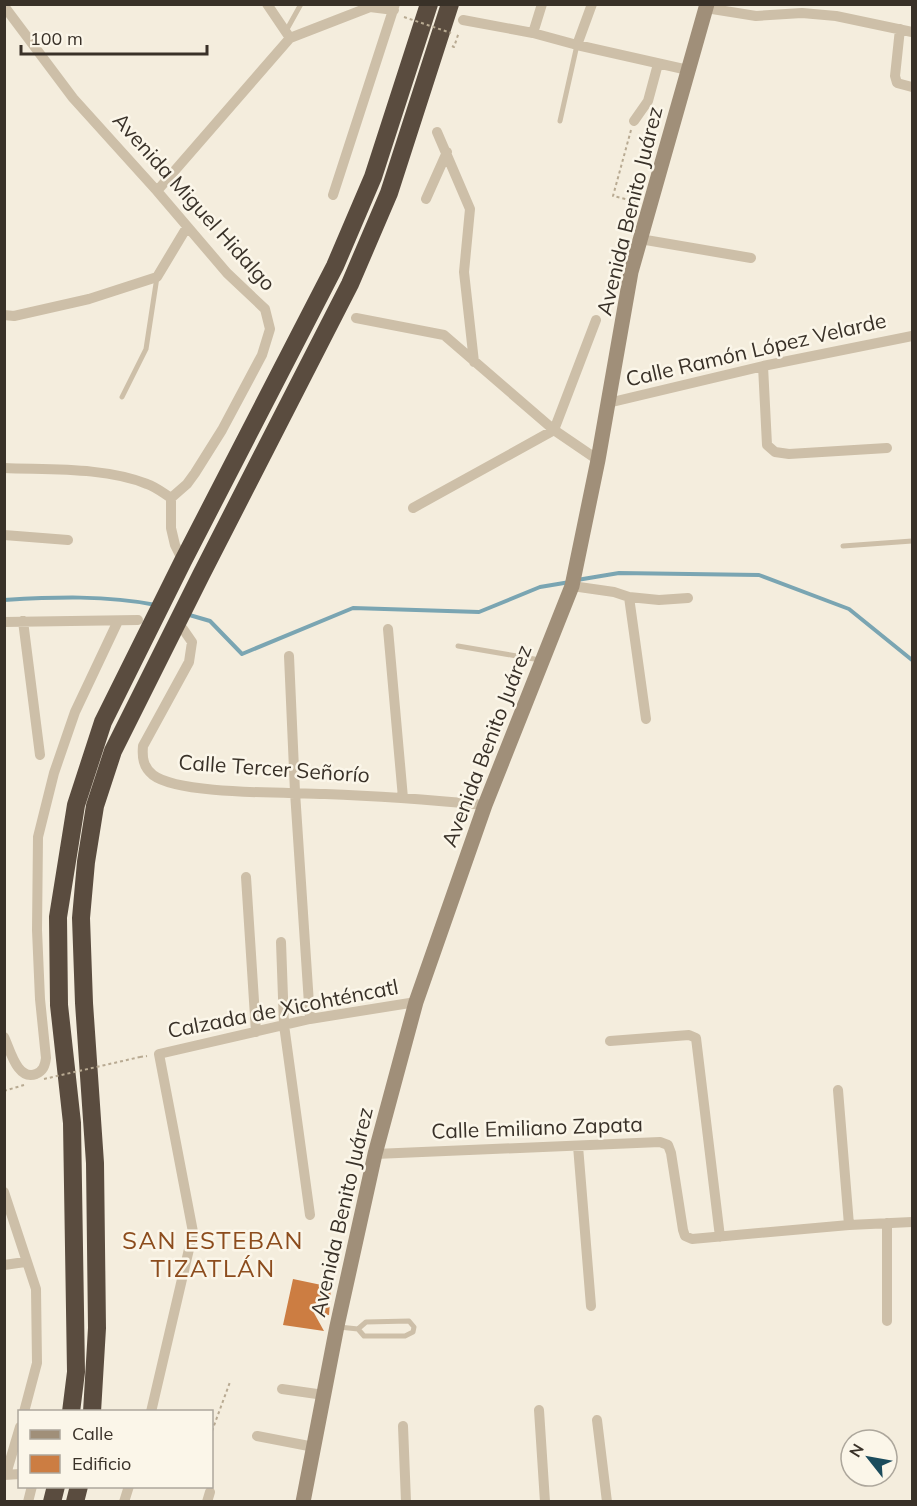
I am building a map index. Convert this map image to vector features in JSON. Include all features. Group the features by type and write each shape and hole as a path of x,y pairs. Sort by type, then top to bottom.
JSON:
{"highway":[{"path":"71,1410 76,1372 72,1123 59,1005 58,917 75,805 103,722 335,266 373,177 429,4"},
{"path":"92,1410 97,1328 95,1163 84,1003 81,918 86,862 95,806 113,751 350,284 389,193 450,4"}],"main road":[{"name":"Avenida Benito Juárez","path":"303,1502 337,1326 375,1154 416,1002 485,805 572,586 598,460 631,272 707,6"}],"street":[{"path":"267,4 288,34"},
{"path":"533,33 542,4"},
{"path":"577,45 592,4"},
{"path":"707,6 756,16 802,13 836,16 912,32"},
{"path":"158,190 288,34 369,7 395,7 333,195"},
{"name":"Avenida Miguel Hidalgo","path":"5,11 72,98 158,190 227,273 265,309 270,329 262,355 222,430 187,484 171,498"},
{"path":"463,20 533,33 688,70"},
{"path":"900,29 895,76 897,83 912,87"},
{"path":"634,121 648,101 658,64"},
{"path":"437,132 470,209 464,272 474,362"},
{"path":"426,199 447,152"},
{"path":"4,315 14,316 89,299 157,277 188,227"},
{"path":"640,239 751,258"},
{"path":"356,318 444,335 555,430 598,460"},
{"path":"414,508 555,430 596,320"},
{"name":"Calle Ramón López Velarde","path":"608,403 763,366 912,336"},
{"path":"763,366 767,445 775,452 789,454 887,448"},
{"path":"4,468 85,472 135,479 150,485 171,498 171,528 175,545 183,561"},
{"path":"4,535 69,540"},
{"path":"572,586 614,592 628,597 659,600 688,598"},
{"path":"628,597 646,718"},
{"path":"4,622 138,620"},
{"path":"23,621 40,755"},
{"path":"4,1037 18,1068 25,1074 33,1076 45,1066 37,930 38,837 54,773 75,712 118,621"},
{"name":"Calle Tercer Señorío","path":"183,629 192,642 189,662 143,746 142,757 152,775 179,785 218,789 403,798 485,805"},
{"path":"388,629 403,798"},
{"path":"289,656 295,792 310,1019"},
{"path":"246,878 256,1032"},
{"path":"281,942 284,1025 310,1215"},
{"name":"Calzada de Xicohténcatl","path":"151,1410 193,1233 159,1054 310,1019 416,1002"},
{"path":"610,1041 689,1035 696,1038 720,1237"},
{"path":"838,1090 849,1225"},
{"name":"Calle Emiliano Zapata","path":"375,1154 660,1142 668,1145 672,1153 685,1236 692,1239 849,1225 912,1222"},
{"path":"578,1146 591,1305"},
{"path":"4,1192 25,1262 36,1289 37,1363 25,1410"},
{"path":"887,1223 887,1321"},
{"path":"4,1264 25,1262"},
{"path":"282,1389 324,1395"},
{"path":"539,1410 545,1502"},
{"path":"597,1420 607,1502"},
{"path":"403,1426 406,1502"},
{"path":"5,1474 18,1433"},
{"path":"257,1436 314,1447"}],"lane":[{"path":"288,34 301,4"},
{"path":"560,121 577,45"},
{"path":"122,397 146,349 157,277"},
{"path":"843,546 912,541"},
{"path":"458,646 542,660"},
{"path":"337,1326 358,1329 364,1336 405,1336 413,1332 414,1327 409,1321 366,1322 358,1329"}],"path":[{"path":"404,16 451,33"},
{"path":"634,121 614,196 650,205"},
{"path":"44,1079 140,1057"},
{"path":"4,1091 33,1082"},
{"path":"213,1428 231,1383"}],"building":[{"path":"293,1279 331,1287 329,1315 314,1313 324,1331 283,1325"}],"waterway":[{"path":"577,580 619,573 759,575 849,609 912,660"},
{"path":"186,614 210,621 242,654 353,608 479,612 540,587 570,582"},
{"path":"4,600 99,598 156,605"}],"district":[{"name":"SAN ESTEBAN TIZATLÁN","path":"213,1255"}]}
